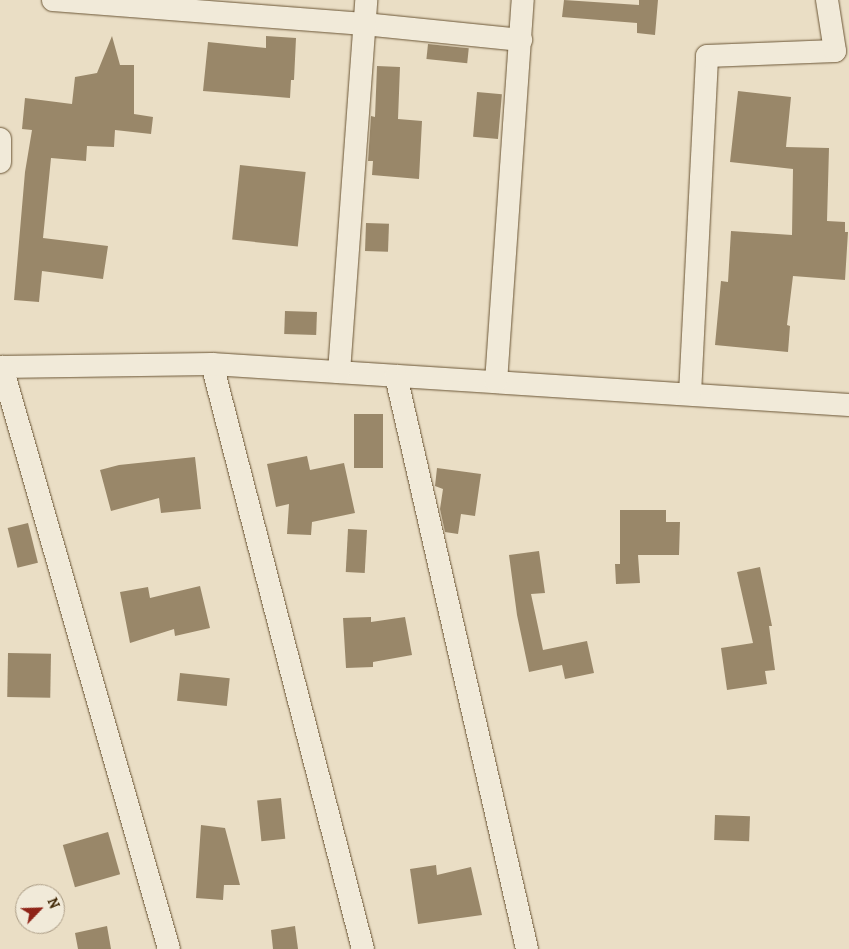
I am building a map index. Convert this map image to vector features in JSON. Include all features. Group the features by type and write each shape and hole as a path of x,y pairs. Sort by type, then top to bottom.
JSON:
{"street":[{"path":"53,0 364,24 521,40"},
{"path":"340,372 366,0"},
{"path":"496,382 523,0"},
{"path":"690,394 707,56 835,51 827,0"},
{"path":"0,140 0,162"},
{"path":"169,949 1,367 212,364 849,405"},
{"path":"212,364 363,949"},
{"path":"396,376 527,949"}],"building":[{"path":"564,0 639,5 639,0 658,0 655,35 637,33 637,23 562,17"},
{"path":"112,36 120,65 134,65 134,114 153,117 151,134 115,130 114,147 87,146 86,161 51,158 43,238 108,246 103,279 42,271 39,302 14,300 25,172 32,130 22,129 25,98 72,104 75,77 97,73"},
{"path":"266,36 296,38 294,80 291,80 290,98 203,91 208,42 266,48"},
{"path":"428,44 469,48 467,63 426,59"},
{"path":"377,66 400,67 398,119 422,121 419,179 372,175 373,161 368,161 371,116 375,117"},
{"path":"738,91 791,97 786,147 829,148 827,221 845,222 845,232 848,232 845,280 793,276 787,325 790,326 788,352 715,345 721,281 728,282 731,231 792,235 793,169 730,162"},
{"path":"477,92 502,94 498,139 473,137"},
{"path":"240,165 306,172 298,246 232,240"},
{"path":"366,223 389,224 388,252 365,251"},
{"path":"285,311 317,312 316,335 284,334"},
{"path":"354,414 383,414 383,468 354,468"},
{"path":"307,456 310,470 344,463 355,513 312,522 311,535 287,534 289,504 276,507 267,464"},
{"path":"195,457 201,509 161,513 159,498 111,511 100,470 119,465"},
{"path":"437,468 481,474 475,516 461,514 458,534 445,532 440,509 443,489 435,486"},
{"path":"620,510 666,510 666,522 680,522 679,555 638,555 640,583 616,584 615,564 620,564"},
{"path":"28,523 38,563 18,568 8,528"},
{"path":"348,529 367,530 365,573 346,572"},
{"path":"539,551 545,593 531,594 543,650 587,641 594,673 565,679 562,665 529,672 517,615 509,555"},
{"path":"760,567 772,626 769,626 775,670 765,671 767,684 727,690 721,648 753,643 737,572"},
{"path":"200,586 210,628 175,636 174,629 130,643 120,592 148,587 150,598"},
{"path":"371,617 371,622 405,617 412,655 373,662 373,667 346,668 343,618"},
{"path":"8,653 51,654 50,698 7,697"},
{"path":"180,673 230,678 227,706 177,701"},
{"path":"281,798 285,839 261,841 257,801"},
{"path":"715,815 750,816 749,841 714,840"},
{"path":"201,825 225,828 240,885 224,885 223,900 196,898"},
{"path":"108,832 120,874 75,887 63,845"},
{"path":"436,865 437,875 471,867 482,915 418,924 410,869"},
{"path":"107,926 111,949 78,949 75,933"},
{"path":"295,926 298,949 273,949 271,930"}]}
